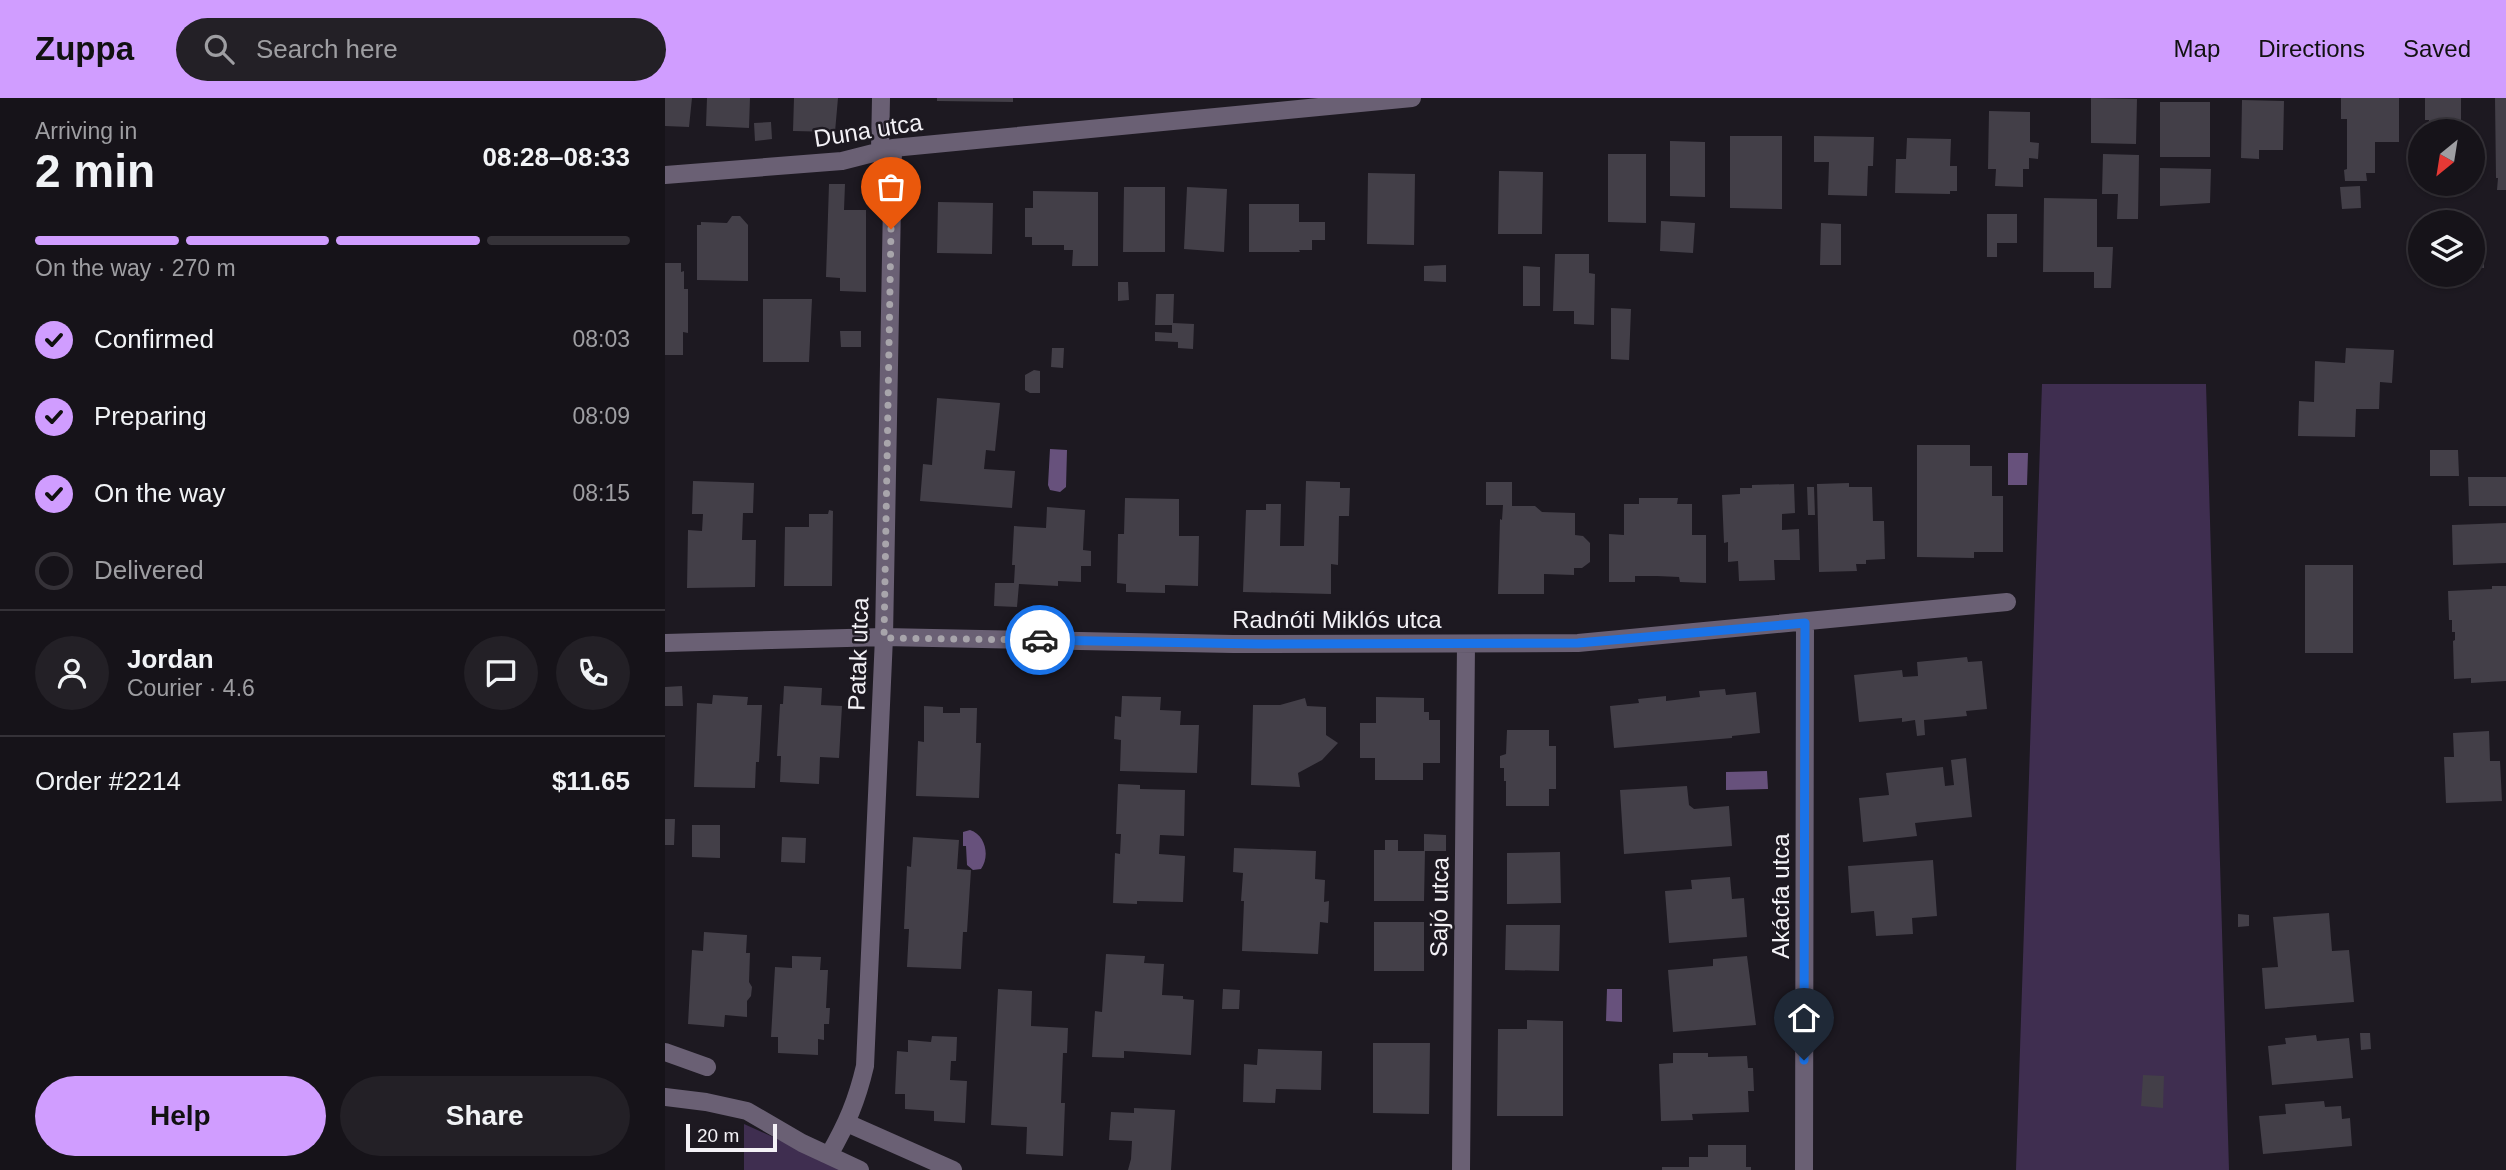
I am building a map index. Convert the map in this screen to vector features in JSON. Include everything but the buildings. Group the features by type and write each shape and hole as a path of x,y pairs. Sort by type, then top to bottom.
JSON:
{"street":[{"name":"Patak utca","path":"829,1155 858,1098 865,1066 884,638 886,149 881,98"},
{"name":"Duna utca","path":"665,175 842,161 886,149 1412,98"},
{"name":"Radnóti Miklós utca","path":"665,643 884,638 1233,643 1578,643 2007,602"},
{"name":"Akácfa utca","path":"1804,1170 1805,623"},
{"name":"Sajó utca","path":"1461,1170 1467,644"},
{"path":"665,1052 707,1067"},
{"path":"665,1097 747,1111 802,1143 860,1170"},
{"path":"847,1123 953,1170"}],"shaded area":[{"path":"2042,384 2206,384 2229,1170 2016,1170"},
{"path":"1050,449 1067,450 1066,487 1060,492 1050,490 1048,485"},
{"path":"2008,453 2028,453 2027,485 2008,485"},
{"path":"1767,771 1768,789 1726,790 1726,772"},
{"path":"970,830 980,837 985,847 985,859 981,869 973,870 967,865 963,832"},
{"path":"1607,989 1622,989 1622,1022 1606,1021"},
{"path":"744,1124 846,1170 744,1170"}],"way so far":[{"path":"891,229 884,638 1040,640"}],"route":[{"path":"1040,640 1259,644 1578,643 1805,623 1804,1060"}]}
